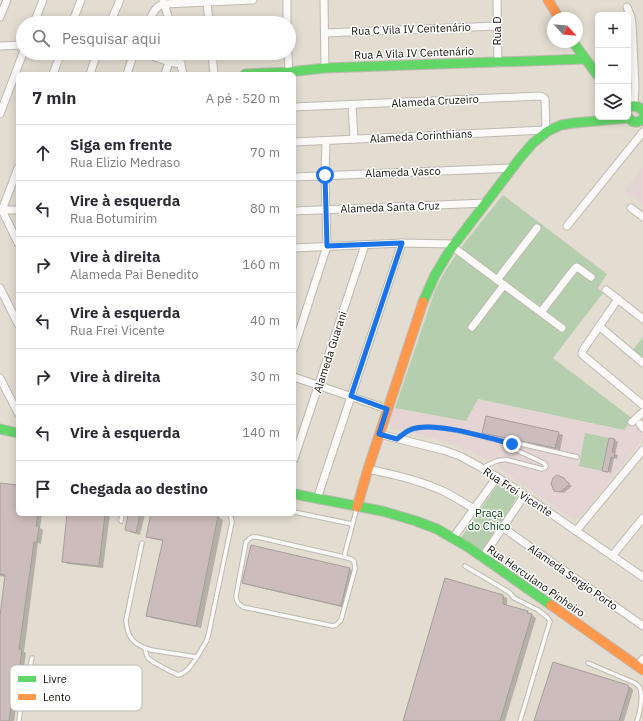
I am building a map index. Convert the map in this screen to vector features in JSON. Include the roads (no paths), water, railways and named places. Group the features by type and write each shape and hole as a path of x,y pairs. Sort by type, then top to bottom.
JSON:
{"street":[{"path":"0,17 7,0"},
{"path":"37,16 43,0"},
{"path":"75,16 81,0"},
{"path":"113,16 120,0"},
{"path":"152,16 156,8 164,2 253,0"},
{"path":"287,0 287,16"},
{"path":"324,0 325,68"},
{"name":"Rua D","path":"497,0 498,63"},
{"path":"548,0 555,12"},
{"path":"164,2 168,16"},
{"path":"207,2 209,16"},
{"path":"627,7 632,25 635,86 631,103"},
{"name":"Rua C Vila IV Centenário","path":"325,33 497,26"},
{"path":"0,46 16,45"},
{"path":"577,48 595,72"},
{"name":"Rua A Vila IV Centenário","path":"289,72 325,68 585,59"},
{"path":"0,114 20,60"},
{"path":"54,72 58,60"},
{"path":"91,72 95,60"},
{"path":"128,72 132,60"},
{"path":"164,60 181,64"},
{"path":"180,60 183,72"},
{"path":"213,60 214,72"},
{"path":"288,60 289,72"},
{"path":"166,72 169,62"},
{"name":"Alameda Cruzeiro","path":"296,107 542,96 545,99 547,131"},
{"path":"352,105 354,139"},
{"path":"631,111 640,107 643,111"},
{"path":"631,119 632,122 642,120"},
{"path":"357,507 387,409 422,304 438,269 486,203 528,149 538,139 547,131 559,126 570,123 602,120"},
{"name":"Alameda Corinthians","path":"296,142 547,131"},
{"path":"567,226 643,132"},
{"path":"296,342 327,246 325,175 326,141"},
{"name":"Alameda Vasco","path":"296,177 513,168"},
{"path":"16,173 1,210 16,239"},
{"name":"Alameda Santa Cruz","path":"296,211 486,203"},
{"path":"631,208 643,217"},
{"path":"1,210 16,210"},
{"path":"497,280 537,228"},
{"path":"317,499 402,243"},
{"path":"296,248 402,243 454,246 562,328"},
{"name":"Alameda Guarani","path":"296,453 365,245"},
{"path":"541,312 575,268 577,267 591,277"},
{"path":"472,327 504,285"},
{"path":"0,288 16,320"},
{"path":"606,290 643,319"},
{"path":"618,299 583,350 582,354 643,405"},
{"path":"599,326 643,363"},
{"path":"0,378 2,385 16,410"},
{"path":"296,378 387,409"},
{"path":"632,422 643,412"},
{"path":"0,429 16,433"},
{"name":"Rua Frei Vicente","path":"379,434 443,450 460,456 497,477 643,577"},
{"path":"576,531 643,450"},
{"path":"368,469 426,484 458,498 474,509"},
{"path":"453,538 497,477"},
{"name":"Rua Herculano Pinheiro","path":"296,494 400,516 434,528 453,538 641,665"},
{"path":"482,558 524,496"},
{"path":"612,556 643,518"},
{"name":"Alameda Sergio Porto","path":"502,527 643,626"}],"lane":[{"path":"397,439 410,430 425,427 459,431 512,444 517,443 577,457"},
{"path":"482,468 494,461 503,459 545,468 546,465 544,463 516,450 512,444"},
{"path":"344,557 357,507"},
{"path":"296,512 352,524"},
{"path":"121,521 122,516"},
{"path":"145,648 151,661 178,675 185,672 197,657 207,640 209,632 232,522 230,516"},
{"path":"252,537 344,557 354,561 355,569 341,620 336,625 333,626 243,607 236,600 246,542 252,537"},
{"path":"142,543 126,620 128,634 136,643 151,650 197,657"},
{"path":"465,566 507,591 514,598 538,610 550,621 520,721"},
{"path":"30,665 32,658"},
{"path":"588,663 635,683 640,688 643,695 637,721"},
{"path":"19,721 20,711"}],"park label":[{"name":"Praça do Chico","path":"489,519"}]}
